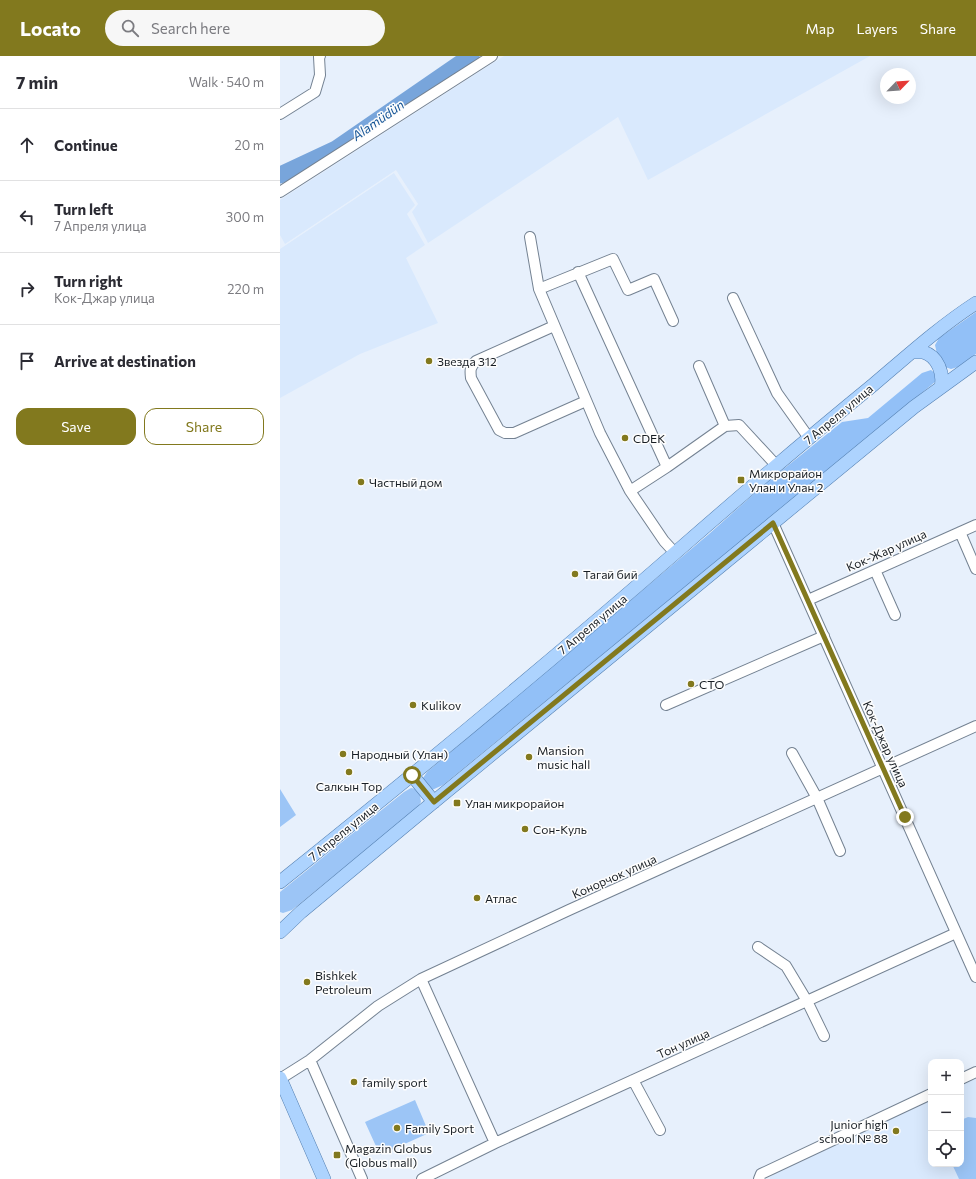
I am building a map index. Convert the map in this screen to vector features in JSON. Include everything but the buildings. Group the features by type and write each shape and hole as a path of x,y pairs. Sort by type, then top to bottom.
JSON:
{"main road":[{"name":"7 Апреля улица","path":"280,882 412,775 675,553 776,465 913,352 976,303"},
{"path":"913,352 924,352 937,362 943,378 941,387"},
{"path":"280,932 301,912 773,523 941,387 976,362"},
{"path":"412,775 434,802"},
{"path":"280,1078 324,1179"}],"street":[{"path":"280,114 315,92 320,76 320,56"},
{"path":"280,192 492,56"},
{"path":"530,237 538,289 586,401 630,491 664,541 675,553"},
{"path":"538,289 613,259 628,290 654,279 674,321"},
{"path":"578,272 667,467"},
{"path":"733,298 777,394 809,438"},
{"path":"554,326 476,361 470,371 471,378 499,430 505,433 514,433 586,401"},
{"path":"699,366 725,426"},
{"path":"630,491 725,426 739,424 776,465"},
{"name":"Кок-Джар улица","path":"773,523 976,977"},
{"name":"Кок-Жар улица","path":"808,600 976,525"},
{"path":"960,532 976,569"},
{"path":"875,570 895,615"},
{"path":"666,705 824,636"},
{"name":"Конорчок улица","path":"280,1078 310,1060 378,1006 421,979 514,935 976,726"},
{"path":"792,753 817,798 840,851"},
{"name":"Тон улица","path":"422,1179 495,1143 956,933"},
{"path":"758,947 786,966 807,1001 824,1036"},
{"path":"421,979 495,1143"},
{"path":"310,1060 362,1179"},
{"path":"964,1078 976,1072"},
{"path":"633,1080 660,1130"},
{"path":"759,1179 761,1174 929,1095"}],"shaded area":[{"path":"504,56 870,56 648,180 618,117 428,243 412,212 418,204 396,170 285,244 280,235 280,200"},
{"path":"394,173 415,205 407,214 425,245 406,258 438,323 360,354 280,398 280,249"},
{"path":"976,312 976,354 958,367 951,369 942,366 935,345 939,338"},
{"path":"931,370 936,374 935,382 443,785 432,790 423,778 427,772 709,534 765,484 842,422 868,418 922,373"},
{"path":"411,788 416,789 420,795 421,802 417,808 292,910 283,913 280,912 280,892 404,792"},
{"path":"280,789 296,815 280,827"},
{"name":"Junior high school № 88","path":"976,1077 976,1179 770,1179 770,1177 792,1164 928,1099 928,1167 964,1167 964,1083"},
{"name":"Family Sport","path":"415,1100 429,1133 380,1155 365,1122"},
{"path":"968,1117 976,1118 976,1179 959,1179 953,1167 964,1167 964,1119"}],"waterway":[{"name":"Alamüdün","path":"280,175 336,149 471,56"}],"place":[{"name":"Звезда 312","path":"429,361"},
{"name":"CDEK","path":"625,438"},
{"name":"Микрорайон Улан и Улан 2","path":"741,480"},
{"name":"Частный дом","path":"361,482"},
{"name":"Тагай бий","path":"575,574"},
{"name":"СТО","path":"691,684"},
{"name":"Kulikov","path":"413,705"},
{"name":"Народный (Улан)","path":"343,754"},
{"name":"Mansion music hall","path":"529,757"},
{"name":"Салкын Тор","path":"349,772"},
{"name":"Улан микрорайон","path":"457,803"},
{"name":"Сон-Куль","path":"525,829"},
{"name":"Атлас","path":"477,898"},
{"name":"Bishkek Petroleum","path":"307,982"},
{"name":"family sport","path":"354,1082"},
{"name":"Family Sport","path":"397,1128"},
{"name":"Junior high school № 88","path":"896,1131"},
{"name":"Magazin Globus (Globus mall)","path":"337,1155"}],"route":[{"path":"412,775 434,802 773,523 905,817"}]}
